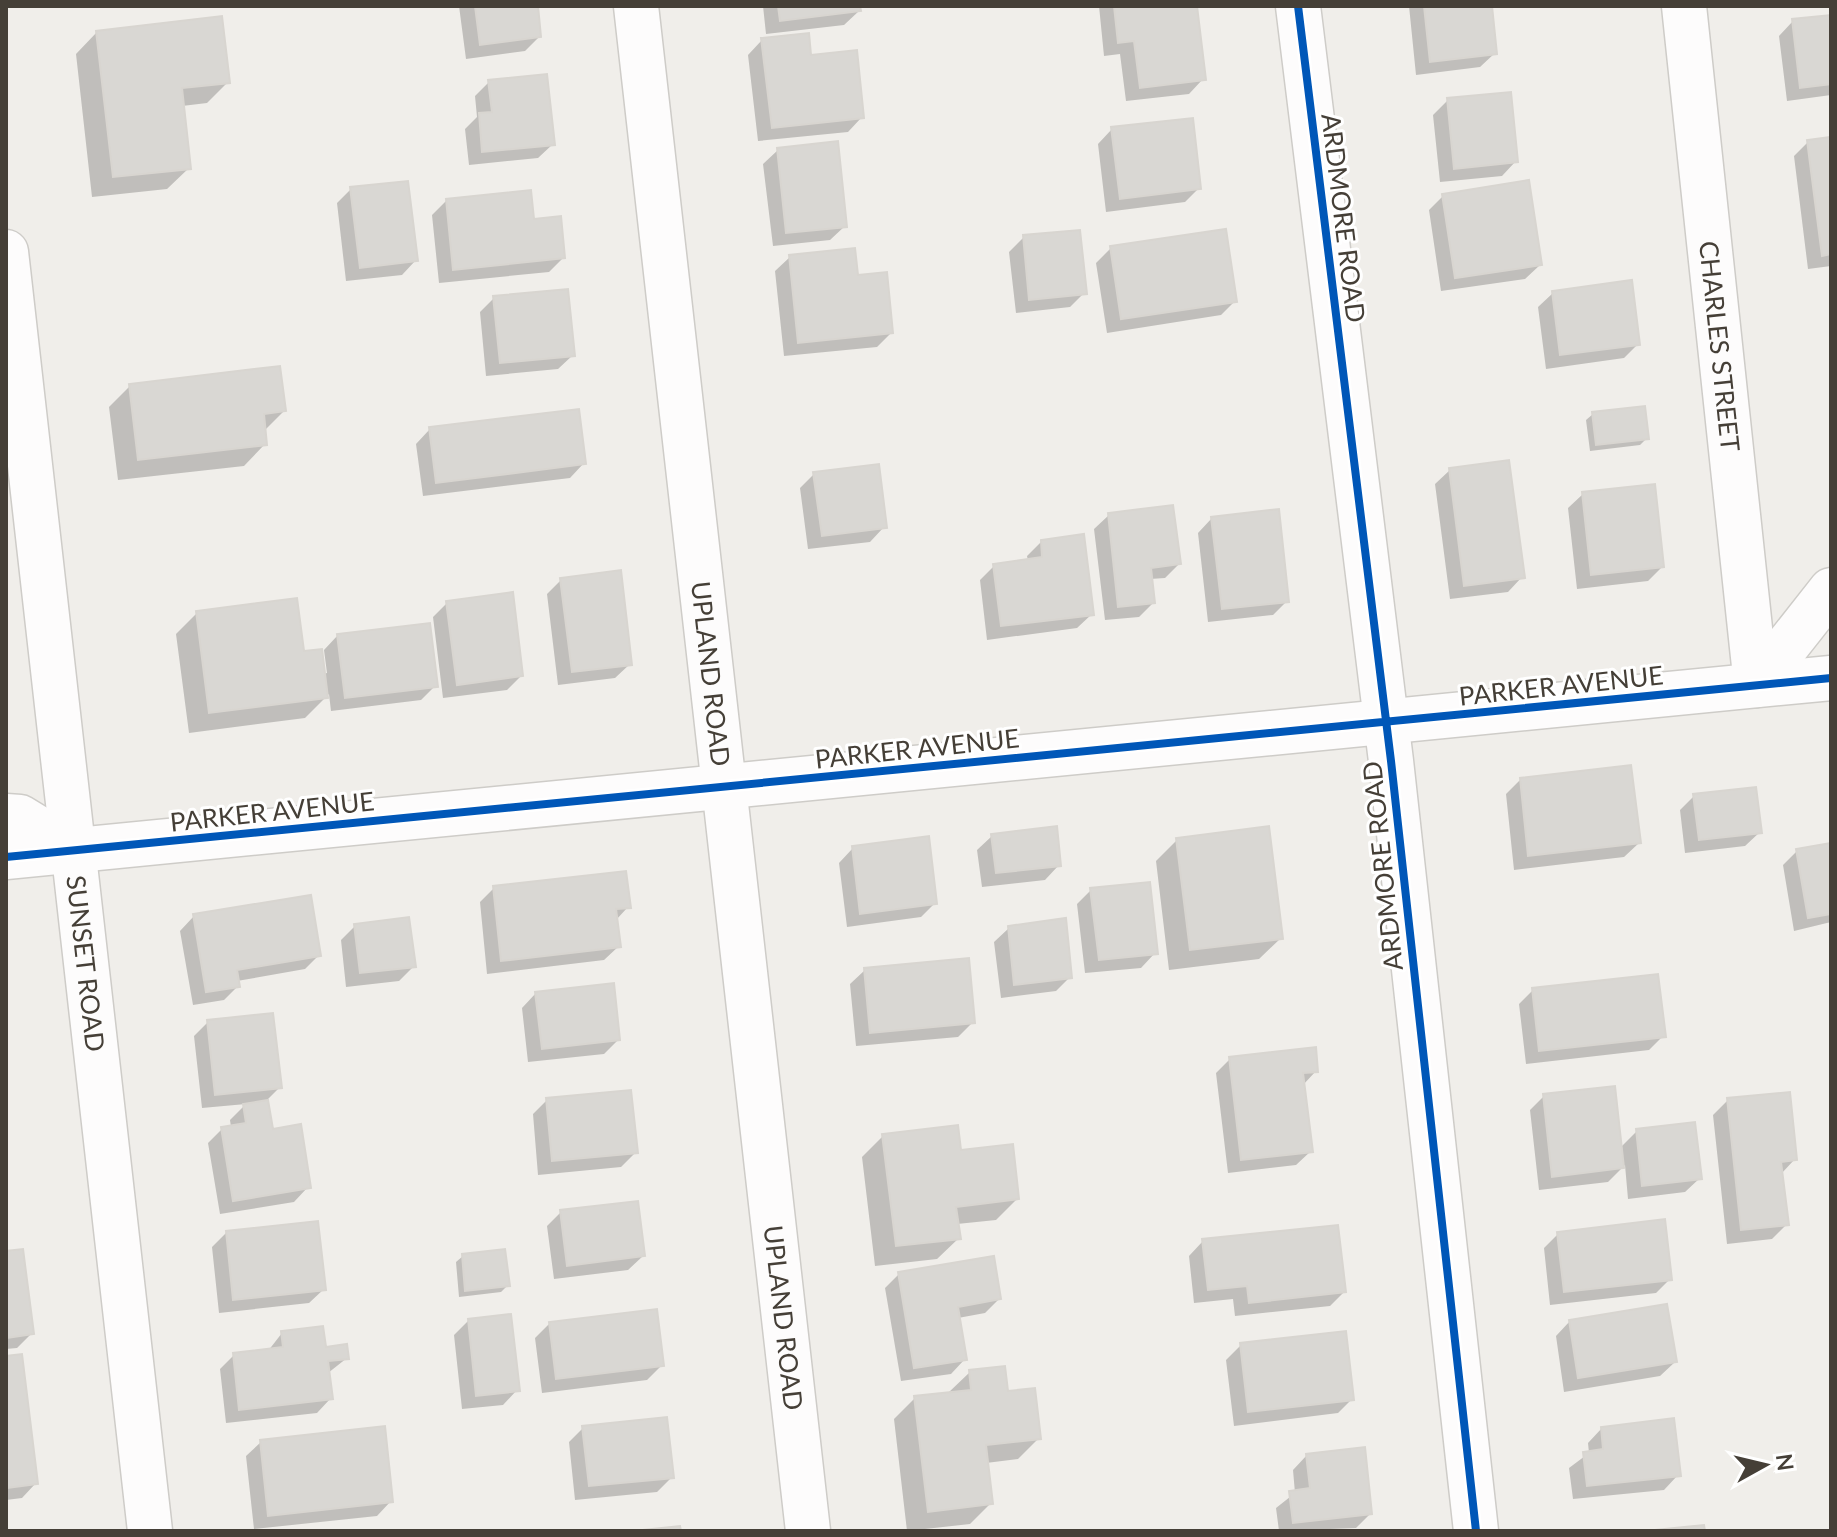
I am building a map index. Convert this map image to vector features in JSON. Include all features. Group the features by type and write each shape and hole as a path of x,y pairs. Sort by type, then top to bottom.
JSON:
{"street":[{"name":"UPLAND ROAD","path":"636,6 808,1531"},
{"name":"ARDMORE ROAD","path":"1298,6 1386,722 1476,1531"},
{"name":"CHARLES STREET","path":"1684,6 1756,685"},
{"name":"SUNSET ROAD","path":"6,252 150,1531"},
{"path":"1756,685 1831,590"},
{"name":"PARKER AVENUE","path":"6,857 1831,678"},
{"path":"6,816 20,817 74,850"}],"building":[{"path":"475,6 538,6 541,37 480,45"},
{"path":"778,6 860,6 861,11 780,21"},
{"path":"1114,6 1197,6 1206,80 1140,88 1134,41 1118,43"},
{"path":"1424,6 1492,6 1497,54 1430,62"},
{"path":"1831,15 1831,84 1800,88 1792,19"},
{"path":"222,16 230,83 182,88 191,169 113,177 96,31"},
{"path":"809,33 811,55 857,50 864,118 772,128 761,38"},
{"path":"547,74 555,145 482,152 479,113 492,112 488,80"},
{"path":"1511,92 1518,162 1454,169 1447,98"},
{"path":"1193,118 1201,189 1120,199 1111,127"},
{"path":"1831,137 1831,254 1822,256 1807,140"},
{"path":"838,141 847,227 786,233 777,148"},
{"path":"1529,180 1542,265 1455,278 1442,194"},
{"path":"408,181 418,261 360,268 350,187"},
{"path":"531,190 534,219 561,216 565,258 453,270 446,199"},
{"path":"1226,229 1237,302 1121,319 1110,246"},
{"path":"1080,230 1087,294 1029,300 1023,235"},
{"path":"855,248 858,275 887,272 893,333 798,343 789,255"},
{"path":"1632,280 1640,345 1560,355 1552,291"},
{"path":"568,289 575,356 500,363 493,296"},
{"path":"280,366 286,411 264,414 267,445 138,460 129,384"},
{"path":"1645,406 1649,439 1596,445 1592,412"},
{"path":"579,409 586,464 436,483 429,427"},
{"path":"1509,460 1525,578 1464,586 1449,468"},
{"path":"879,464 887,528 822,536 813,472"},
{"path":"1655,484 1664,567 1591,575 1582,492"},
{"path":"1173,505 1181,564 1151,568 1155,603 1118,607 1108,513"},
{"path":"1279,509 1289,602 1222,609 1211,517"},
{"path":"1084,534 1094,615 1001,626 993,564 1042,557 1041,540"},
{"path":"621,570 632,665 572,672 560,578"},
{"path":"513,592 523,676 457,685 446,601"},
{"path":"297,598 304,651 322,649 328,698 209,713 196,611"},
{"path":"430,623 438,687 345,698 337,634"},
{"path":"1631,765 1641,843 1528,856 1520,778"},
{"path":"1756,787 1762,833 1699,840 1693,794"},
{"path":"1057,826 1061,866 996,873 991,834"},
{"path":"1269,826 1283,939 1190,950 1176,838"},
{"path":"929,836 937,904 860,914 852,846"},
{"path":"1831,843 1831,914 1808,918 1796,849"},
{"path":"626,871 631,908 616,909 621,947 501,961 493,886"},
{"path":"1150,882 1158,954 1099,960 1090,888"},
{"path":"311,895 321,956 237,970 240,987 206,992 193,914"},
{"path":"409,917 416,967 360,973 354,924"},
{"path":"1066,918 1072,978 1014,985 1008,926"},
{"path":"969,958 975,1023 870,1033 864,968"},
{"path":"1658,974 1666,1037 1539,1051 1532,988"},
{"path":"614,983 620,1040 542,1049 535,992"},
{"path":"273,1013 282,1088 215,1095 207,1020"},
{"path":"1316,1047 1318,1072 1303,1073 1313,1152 1241,1160 1229,1057"},
{"path":"1615,1086 1624,1168 1552,1177 1543,1094"},
{"path":"631,1090 638,1153 552,1161 546,1098"},
{"path":"1790,1092 1797,1160 1781,1162 1789,1225 1741,1230 1727,1098"},
{"path":"268,1100 273,1129 301,1124 311,1188 233,1201 221,1127 246,1123 243,1104"},
{"path":"1695,1122 1702,1179 1642,1186 1636,1129"},
{"path":"958,1125 961,1150 1013,1144 1019,1199 956,1207 961,1239 896,1246 882,1134"},
{"path":"638,1201 645,1256 567,1266 560,1210"},
{"path":"1665,1219 1672,1280 1564,1292 1557,1232"},
{"path":"318,1221 326,1290 233,1300 226,1231"},
{"path":"1338,1225 1346,1292 1249,1303 1247,1286 1208,1290 1202,1239"},
{"path":"23,1249 34,1334 6,1338 6,1251"},
{"path":"505,1249 510,1286 465,1291 462,1254"},
{"path":"994,1256 1001,1299 958,1307 967,1360 914,1368 898,1272"},
{"path":"1667,1304 1677,1362 1578,1378 1569,1320"},
{"path":"657,1309 664,1366 556,1379 549,1322"},
{"path":"511,1314 520,1391 476,1396 468,1319"},
{"path":"323,1326 326,1347 347,1344 349,1359 328,1361 333,1399 239,1410 233,1353 283,1347 281,1331"},
{"path":"1346,1331 1354,1400 1248,1412 1240,1343"},
{"path":"22,1354 38,1484 6,1488 6,1356"},
{"path":"1005,1366 1008,1391 1035,1388 1041,1439 986,1445 993,1504 928,1512 914,1396 971,1390 969,1370"},
{"path":"667,1417 674,1478 589,1486 582,1426"},
{"path":"1674,1418 1681,1476 1587,1486 1583,1452 1603,1449 1601,1427"},
{"path":"385,1426 393,1502 268,1516 260,1440"},
{"path":"1365,1447 1372,1514 1293,1523 1289,1491 1310,1488 1306,1454"},
{"path":"1704,1525 1705,1531 1645,1531"},
{"path":"680,1526 681,1531 633,1531"}],"cycle path":[{"path":"1298,6 1391,761 1476,1531"},
{"path":"6,857 1831,678"}]}
